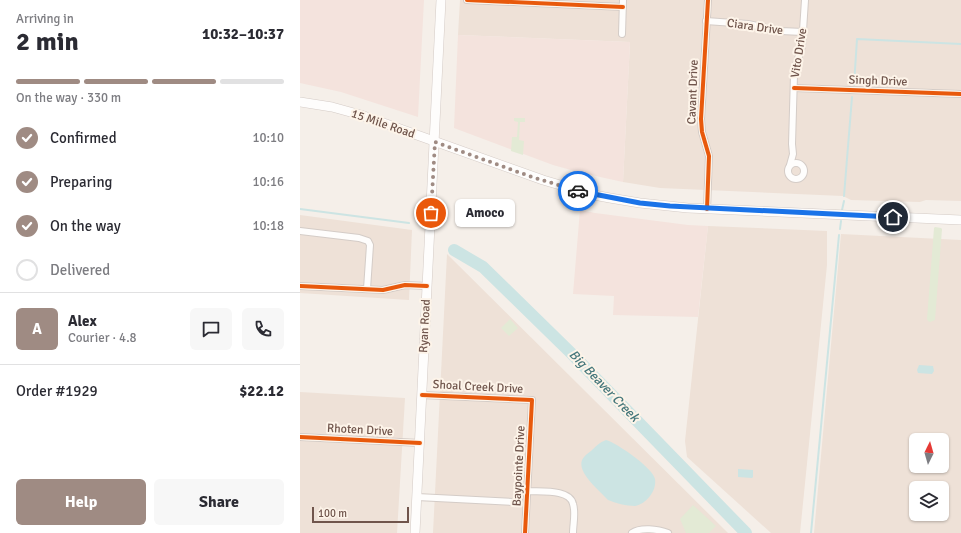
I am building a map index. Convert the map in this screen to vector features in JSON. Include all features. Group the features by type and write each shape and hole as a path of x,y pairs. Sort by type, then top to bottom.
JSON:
{"main road":[{"name":"Ryan Road","path":"415,533 435,142 440,0"},
{"name":"15 Mile Road","path":"300,102 332,107 361,115 543,180 594,195 640,203 707,208 961,220"}],"street":[{"path":"467,0 623,7"},
{"path":"622,34 623,0"},
{"name":"Cavant Drive","path":"707,208 709,156 701,125 708,0"},
{"name":"Vito Drive","path":"790,165 793,154 792,144 796,65 801,52 804,32 805,0"},
{"name":"Ciara Drive","path":"706,21 748,24 781,31 804,32"},
{"name":"Singh Drive","path":"794,88 961,94"},
{"path":"793,154 804,166 805,172 798,179 792,178 788,173 790,165 795,162 800,163"},
{"path":"300,231 359,238 368,241 370,245 367,289"},
{"path":"300,286 387,290 405,286 427,286"},
{"name":"Shoal Creek Drive","path":"422,395 532,400"},
{"name":"Baypointe Drive","path":"525,533 532,400"},
{"name":"Rhoten Drive","path":"300,437 420,443"},
{"path":"528,491 560,493 569,496 573,504 573,533"},
{"path":"417,496 513,502 519,500"},
{"path":"632,533 637,530 663,531 668,533"}],"shaded area":[{"path":"300,0 424,0 418,117 341,92 300,83"},
{"path":"460,0 961,0 961,201 926,200 920,202 851,200 843,196 660,188 623,182 630,42 458,35"},
{"path":"458,35 630,42 623,182 553,165 454,128"},
{"path":"580,210 688,225 708,226 698,317 613,315 614,296 573,294"},
{"path":"300,215 412,230 409,300 300,293"},
{"path":"708,226 827,231 827,265 800,533 771,533 687,457 685,441"},
{"path":"841,234 961,240 961,533 814,533"},
{"path":"447,254 728,533 433,533"},
{"path":"300,392 405,398 397,533 300,533"}],"green space":[{"path":"514,118 525,118 525,122 520,122 519,140 524,141 523,155 511,151 512,137 517,137 518,122 514,121"},
{"path":"935,227 942,229 935,320 930,322 927,319"},
{"path":"510,319 518,328 509,336 501,328"},
{"path":"693,505 716,526 709,533 686,533 680,519"}],"water":[{"path":"919,365 933,366 934,371 932,374 918,373 917,370"},
{"path":"606,440 634,456 653,474 655,479 654,488 650,496 643,503 632,506 608,500 586,476 581,465 582,460 598,445"},
{"path":"738,469 753,470 753,477 738,477"}],"waterway":[{"path":"854,85 857,39 961,44"},
{"path":"844,196 852,97"},
{"path":"842,210 844,201"},
{"name":"Big Beaver Creek","path":"300,209 409,223"},
{"path":"840,229 841,221"},
{"path":"811,533 839,235"},
{"name":"Big Beaver Creek","path":"454,250 483,267 572,354 746,533"}],"cycle path":[{"path":"467,0 623,7"},
{"path":"707,209 709,156 702,132 701,119 708,0"},
{"path":"794,88 961,94"},
{"path":"300,286 383,290 405,285 427,286"},
{"path":"422,395 532,400 525,533"},
{"path":"300,437 420,443"}],"way so far":[{"path":"431,213 435,142 532,177 578,191"}],"place":[{"name":"Amoco","path":"431,213"}],"route":[{"path":"578,191 640,203 670,206 893,217"}]}
